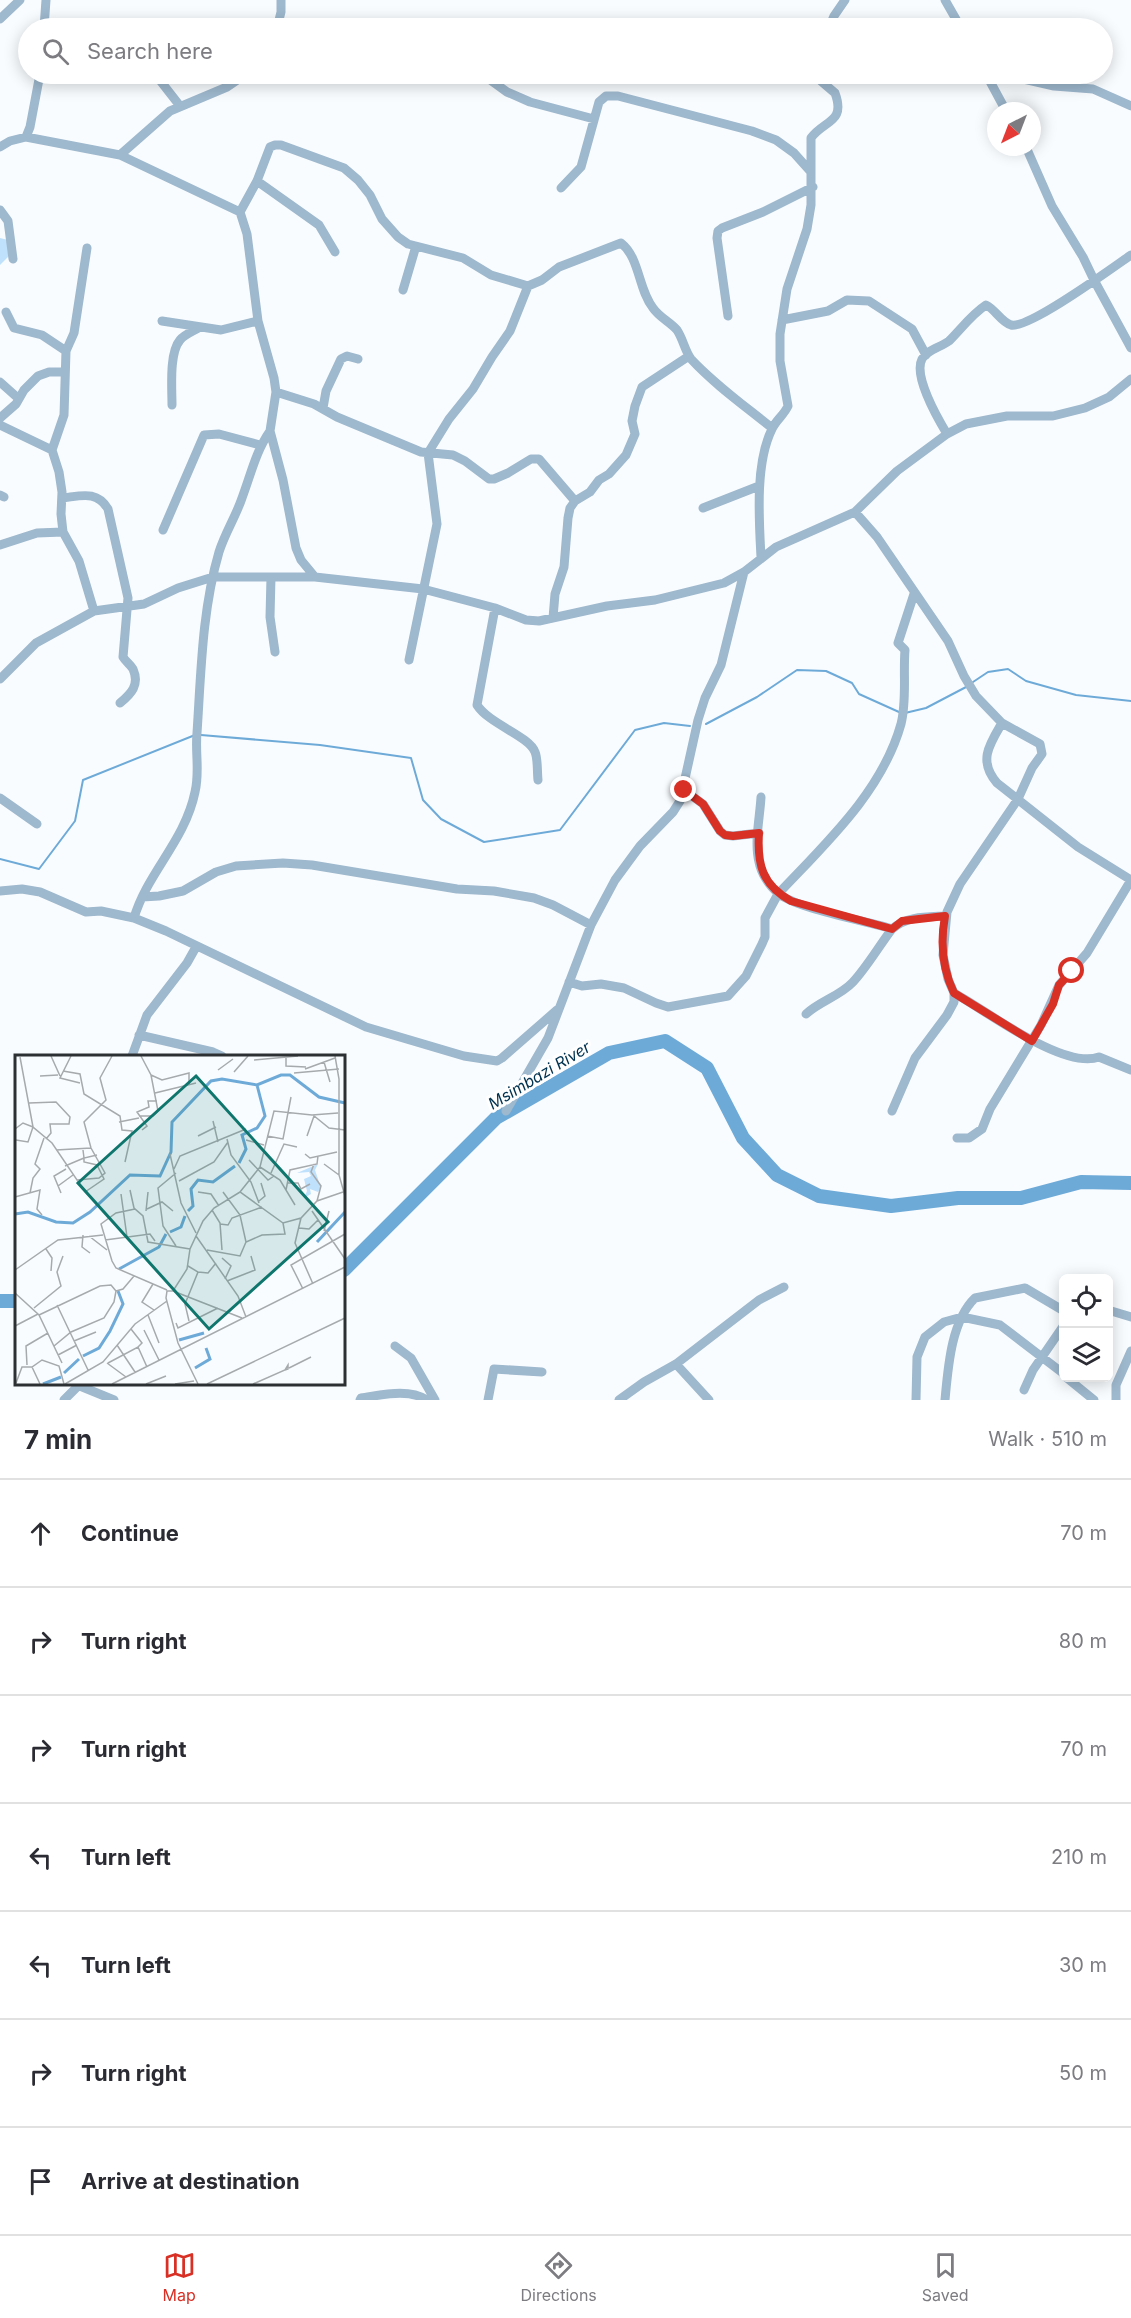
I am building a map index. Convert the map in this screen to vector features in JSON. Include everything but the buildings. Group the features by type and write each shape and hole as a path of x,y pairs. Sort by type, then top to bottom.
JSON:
{"street":[{"path":"0,19 20,0"},
{"path":"45,18 46,0"},
{"path":"280,18 281,0"},
{"path":"833,18 845,0"},
{"path":"945,0 955,18"},
{"path":"26,137 38,84"},
{"path":"163,84 180,106"},
{"path":"120,155 145,132 180,106 193,103 231,84"},
{"path":"496,84 507,92 530,102 594,119"},
{"path":"761,557 759,486 772,428 788,406 780,361 782,320 787,289 807,229 813,187 811,138 816,131 831,123 838,108 835,93 824,84"},
{"path":"991,84 1001,102"},
{"path":"1045,84 1093,89 1131,106"},
{"path":"561,188 581,167 602,97 618,96 752,131 776,140 794,153 811,172"},
{"path":"1,149 10,141 26,137 120,155 240,212 247,234 258,321 276,392 270,431 283,480 296,548 301,560 315,577"},
{"path":"240,212 257,181 270,147 275,145 334,163 358,180 370,195 382,219 398,237 416,246 463,258 491,275 528,286 542,280 559,267 621,243 630,249 643,292 653,309 677,330 689,356 712,380 772,428"},
{"path":"1030,156 1052,206 1083,257 1131,348"},
{"path":"257,181 319,225 335,252"},
{"path":"728,316 717,238 718,231 813,187"},
{"path":"0,210 8,221 12,259"},
{"path":"403,290 416,246"},
{"path":"87,248 74,333 66,351 64,415 52,450 59,472 63,532 79,561 94,611"},
{"path":"947,434 932,410 924,388 920,366 926,355 946,343 986,305 1010,325 1018,325 1046,312 1131,255"},
{"path":"409,660 437,524 428,453 510,331 528,286"},
{"path":"782,320 828,311 847,300 869,302 912,329 926,355"},
{"path":"6,312 14,328 42,334 66,351"},
{"path":"162,321 221,330 258,321"},
{"path":"172,405 173,361 177,345 181,338 200,327"},
{"path":"323,408 326,391 341,358 347,356 358,359"},
{"path":"553,618 555,594 564,567 567,518 570,508 590,492 599,480 609,474 626,455 635,434 632,421 642,387 689,356"},
{"path":"0,418 16,404 28,384 38,376 43,373 64,372"},
{"path":"0,679 36,643 94,611 144,604 178,588 213,577 315,577 423,589 495,608 531,621 689,593 724,583 744,572 776,547 855,512 897,471 947,434 966,424 1007,416 1053,416 1085,408 1109,397 1131,379"},
{"path":"0,382 19,399"},
{"path":"276,392 323,408 337,417 428,453 453,455 489,479 508,473 531,459 539,459 576,501"},
{"path":"0,425 52,450"},
{"path":"134,918 142,897 185,825 195,791 199,768 196,735 213,577 228,526 242,500 260,445 270,431"},
{"path":"163,530 204,435 219,434 260,445"},
{"path":"703,508 759,486"},
{"path":"62,498 88,496 103,500 108,509 128,598 123,657 134,670 135,687 132,694 120,703"},
{"path":"855,512 887,552 948,641 976,696 1002,723 1040,744 1042,754 1032,768 1018,799 960,884 945,916 943,956 954,993 952,1008 920,1049 892,1110"},
{"path":"0,545 37,533 63,532"},
{"path":"506,1111 548,1038 591,926 615,880 640,846 673,812 680,801 698,720 705,698 721,664 744,572"},
{"path":"271,578 270,617 275,652"},
{"path":"569,982 577,986 601,984 624,988 663,1006 728,996 746,976 765,937 765,918 778,894 857,807 886,761 902,722 905,650 898,643 914,594"},
{"path":"495,608 477,705 481,712 499,726 531,745 536,753 538,780"},
{"path":"957,1138 969,1138 982,1129 990,1109 1053,1004 1059,985 1087,953 1131,880 1078,847 997,783 986,767 989,747 1002,723"},
{"path":"684,790 703,804 725,835 759,833"},
{"path":"760,797 758,855 761,868 778,894 808,907 892,929"},
{"path":"0,798 37,824"},
{"path":"142,897 183,891 216,872 229,868 283,863 306,864 458,889 494,891 534,898 553,905 591,926"},
{"path":"0,891 31,890 63,900 86,912 101,911 134,918 166,931 366,1027 464,1056 497,1061 557,1010"},
{"path":"806,1014 813,1006 845,989 854,981 892,929 902,921 945,916"},
{"path":"132,1055 151,1009 187,963 196,947"},
{"path":"954,993 1032,1041 1070,1057 1089,1061 1099,1058 1131,1070"},
{"path":"139,1035 220,1055"},
{"path":"619,1400 644,1382 676,1364 759,1300 784,1287"},
{"path":"945,1400 946,1375 952,1354 950,1345 962,1317 975,1298 1025,1288 1059,1308"},
{"path":"1113,1312 1131,1317"},
{"path":"916,1400 916,1357 924,1337 944,1322 962,1317 1000,1325 1059,1370"},
{"path":"1024,1390 1042,1356 1062,1328"},
{"path":"395,1347 411,1358 435,1400"},
{"path":"1116,1400 1116,1385 1131,1351"},
{"path":"676,1364 709,1400"},
{"path":"488,1400 494,1369 542,1372"},
{"path":"1073,1382 1094,1400"},
{"path":"64,1400 76,1385"},
{"path":"79,1385 114,1400"},
{"path":"360,1400 394,1394 417,1394 427,1400"}],"shaded area":[{"path":"0,238 8,240 8,257 0,265"}],"waterway":[{"path":"973,682 988,672 1008,669 1026,681 1076,695 1131,701"},
{"path":"706,724 757,697 797,670 826,671 852,683 859,694 899,712"},
{"path":"905,713 926,708 968,686"},
{"path":"201,735 320,745 411,758 423,800 441,819 484,842 560,830 635,730 664,723 690,726"},
{"path":"0,859 39,869 75,821 83,780 195,735"},
{"name":"Msimbazi River","path":"345,1269 496,1118 609,1053 665,1041 707,1068 743,1138 777,1175 819,1196 891,1206 958,1198 1021,1198 1081,1182 1131,1183"},
{"name":"Msimbazi River","path":"0,1301 15,1301"}],"route":[{"path":"684,790 703,804 725,835 759,833 758,855 761,868 778,894 791,901 892,929 902,921 945,916 943,956 954,993 1032,1041 1053,1004 1059,985 1072,971"}]}
